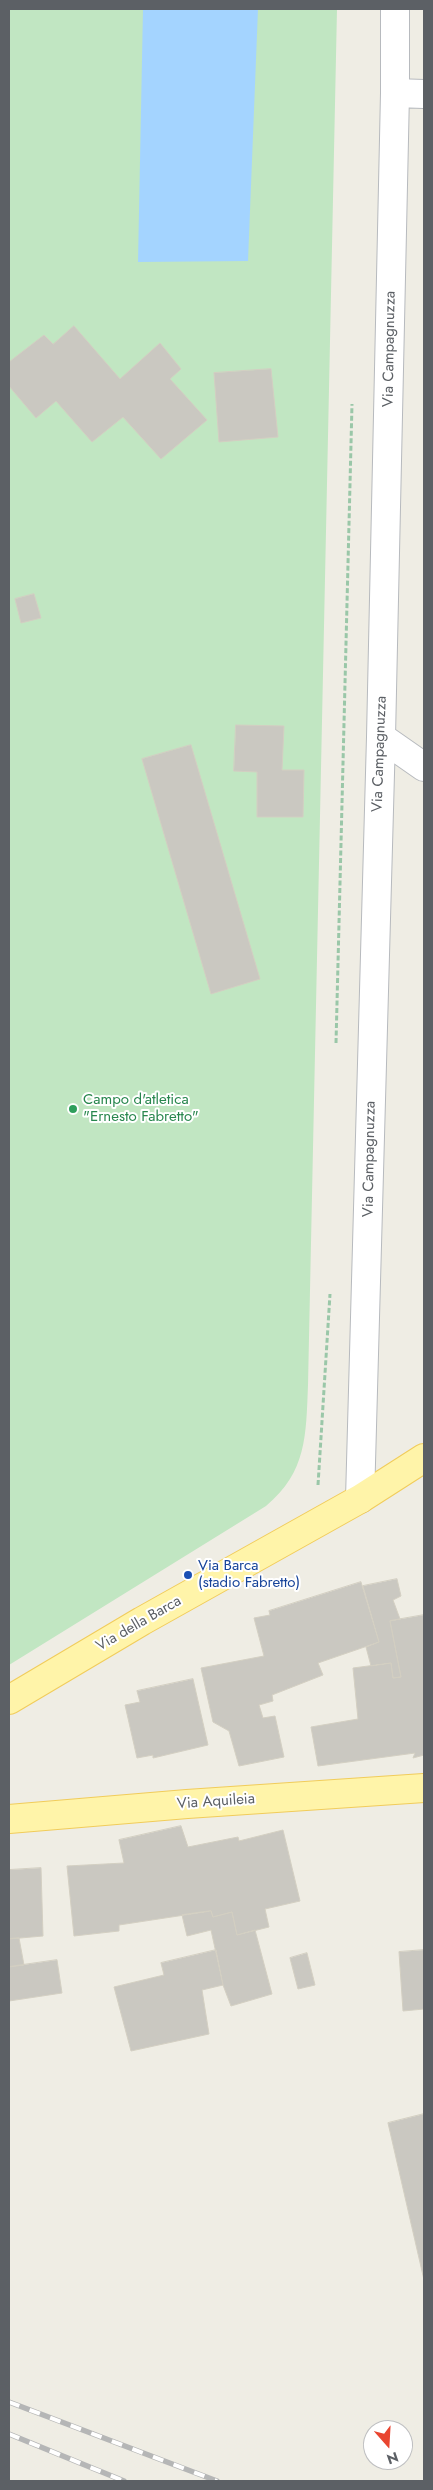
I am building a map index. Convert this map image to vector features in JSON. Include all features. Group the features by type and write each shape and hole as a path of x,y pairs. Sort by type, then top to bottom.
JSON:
{"main road":[{"name":"Via della Barca","path":"9,1700 142,1622 360,1499 424,1458"},
{"name":"Via Aquileia","path":"9,1819 187,1804 424,1788"}],"street":[{"name":"Via Campagnuzza","path":"360,1499 381,737 395,93 395,9"},
{"path":"395,93 424,94"},
{"path":"381,737 424,767"}],"path":[{"path":"336,1045 352,401"},
{"path":"317,1495 330,1284"}],"green space":[{"path":"9,9 337,9 308,1385 305,1436 297,1466 290,1480 266,1506 9,1665"}],"water":[{"path":"143,9 258,9 248,261 138,262"}],"building":[{"path":"74,326 120,379 160,343 181,369 170,379 207,420 161,459 123,417 92,442 56,401 36,418 9,386 9,362 44,335 53,344"},
{"path":"271,369 278,437 219,442 214,373"},
{"path":"34,594 41,618 21,623 15,599"},
{"path":"236,725 284,726 282,770 304,770 303,817 257,817 257,772 234,771"},
{"path":"191,745 260,979 211,994 142,759"},
{"path":"397,1579 401,1596 393,1600 400,1619 390,1621 401,1677 393,1678 391,1663 371,1666 366,1647 379,1642 363,1586"},
{"path":"361,1582 379,1642 318,1663 323,1675 272,1695 273,1701 259,1705 263,1718 275,1716 284,1757 239,1766 229,1731 213,1722 201,1668 264,1656 254,1618 270,1615 269,1611"},
{"path":"424,1615 424,1755 413,1758 415,1753 318,1766 311,1727 358,1719 353,1668 391,1663 393,1678 401,1677 390,1621"},
{"path":"193,1679 208,1745 153,1758 153,1755 137,1758 125,1705 140,1702 137,1691"},
{"path":"181,1826 188,1847 238,1837 239,1841 283,1830 300,1901 265,1909 269,1927 237,1935 232,1912 213,1917 211,1911 119,1925 119,1931 74,1936 67,1866 124,1863 119,1840"},
{"path":"41,1868 43,1936 9,1939 9,1870"},
{"path":"211,1911 213,1917 232,1912 237,1935 255,1930 272,1994 231,2006 223,1985 211,1930 187,1936 182,1915"},
{"path":"19,1938 24,1965 9,1967 9,1939"},
{"path":"216,1950 223,1985 202,1990 209,2034 131,2051 114,1987 164,1975 161,1963"},
{"path":"424,1950 424,2009 403,2011 399,1952"},
{"path":"307,1953 315,1985 298,1989 290,1958"},
{"path":"57,1960 62,1993 9,2001 9,1967"},
{"path":"424,2114 424,2280 388,2123"}],"railway":[{"path":"9,2402 217,2481"},
{"path":"9,2434 124,2481"}],"place":[{"name":"Campo d'atletica \"Ernesto Fabretto\"","path":"73,1109"},
{"name":"Via Barca (stadio Fabretto)","path":"188,1575"}]}
